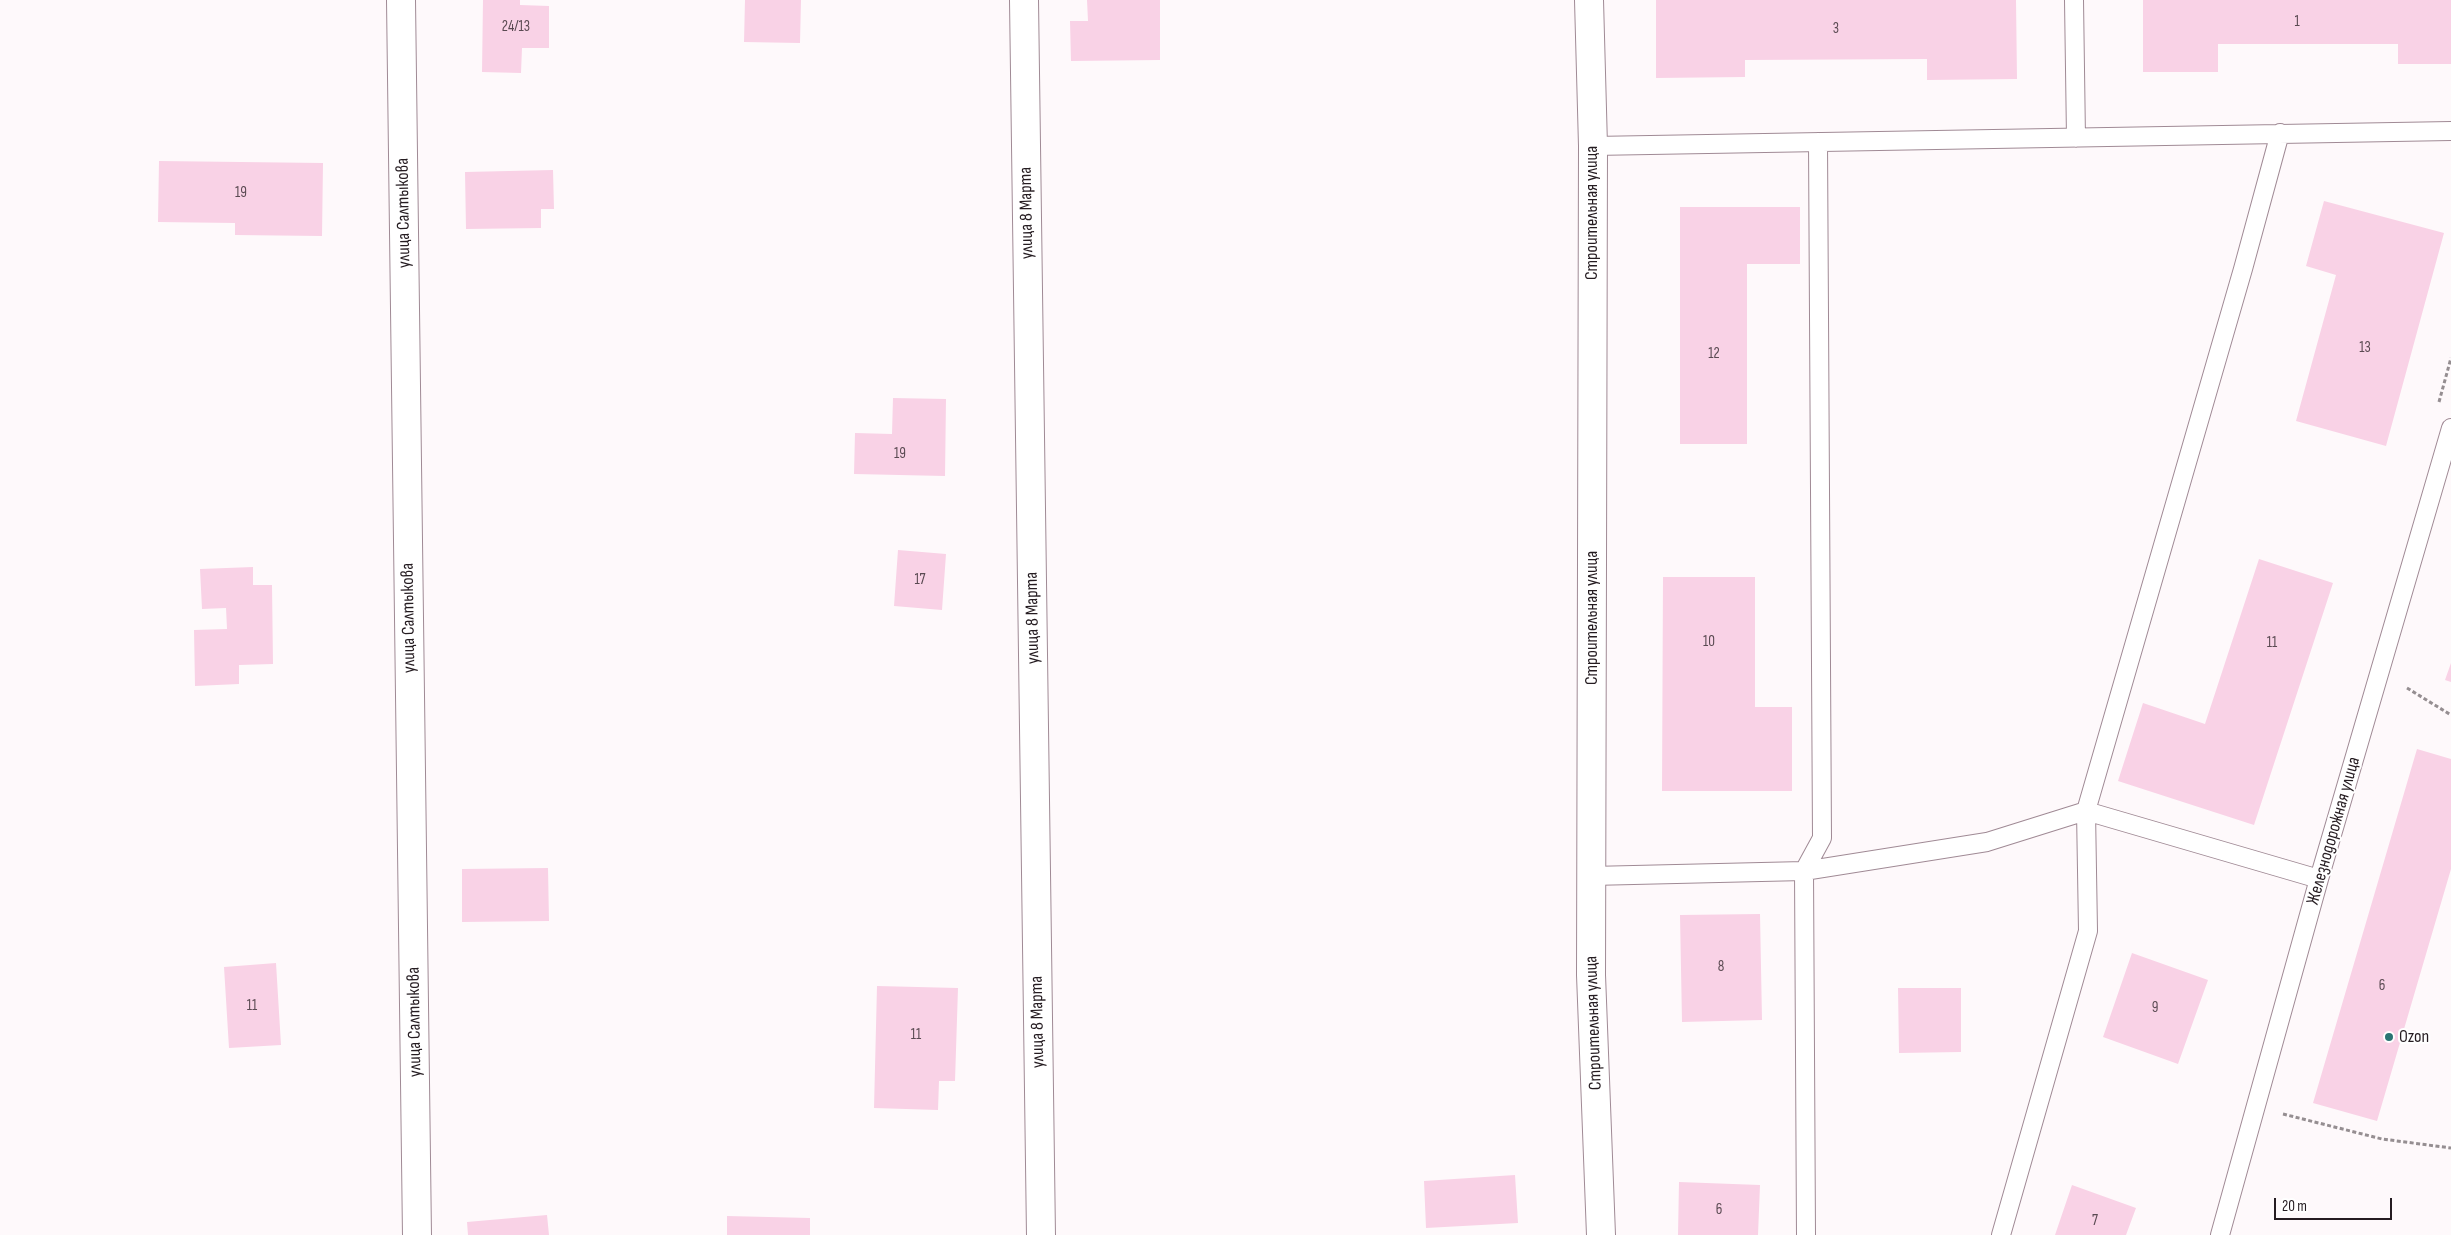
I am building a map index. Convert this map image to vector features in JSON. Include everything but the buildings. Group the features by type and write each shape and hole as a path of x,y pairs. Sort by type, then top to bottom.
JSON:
{"street":[{"name":"улица Салтыкова","path":"401,0 417,1235"},
{"name":"улица 8 Марта","path":"1024,0 1041,1235"},
{"name":"Строительная улица","path":"1589,0 1593,146 1591,975 1601,1235"}],"lane":[{"path":"2074,0 2076,138"},
{"path":"1593,146 2451,131"},
{"path":"2001,1235 2088,931 2086,812 2243,269 2280,133"},
{"path":"1806,1235 1804,871 1822,838 1818,142"},
{"name":"Железнодорожная улица","path":"2220,1235 2319,879 2381,673 2451,428"},
{"path":"1591,876 1804,871 1987,842 2086,812 2319,879"}],"path":[{"path":"2381,673 2451,715"},
{"path":"2257,1107 2382,1140 2451,1148"}],"place":[{"name":"Ozon","path":"2389,1037"}]}
